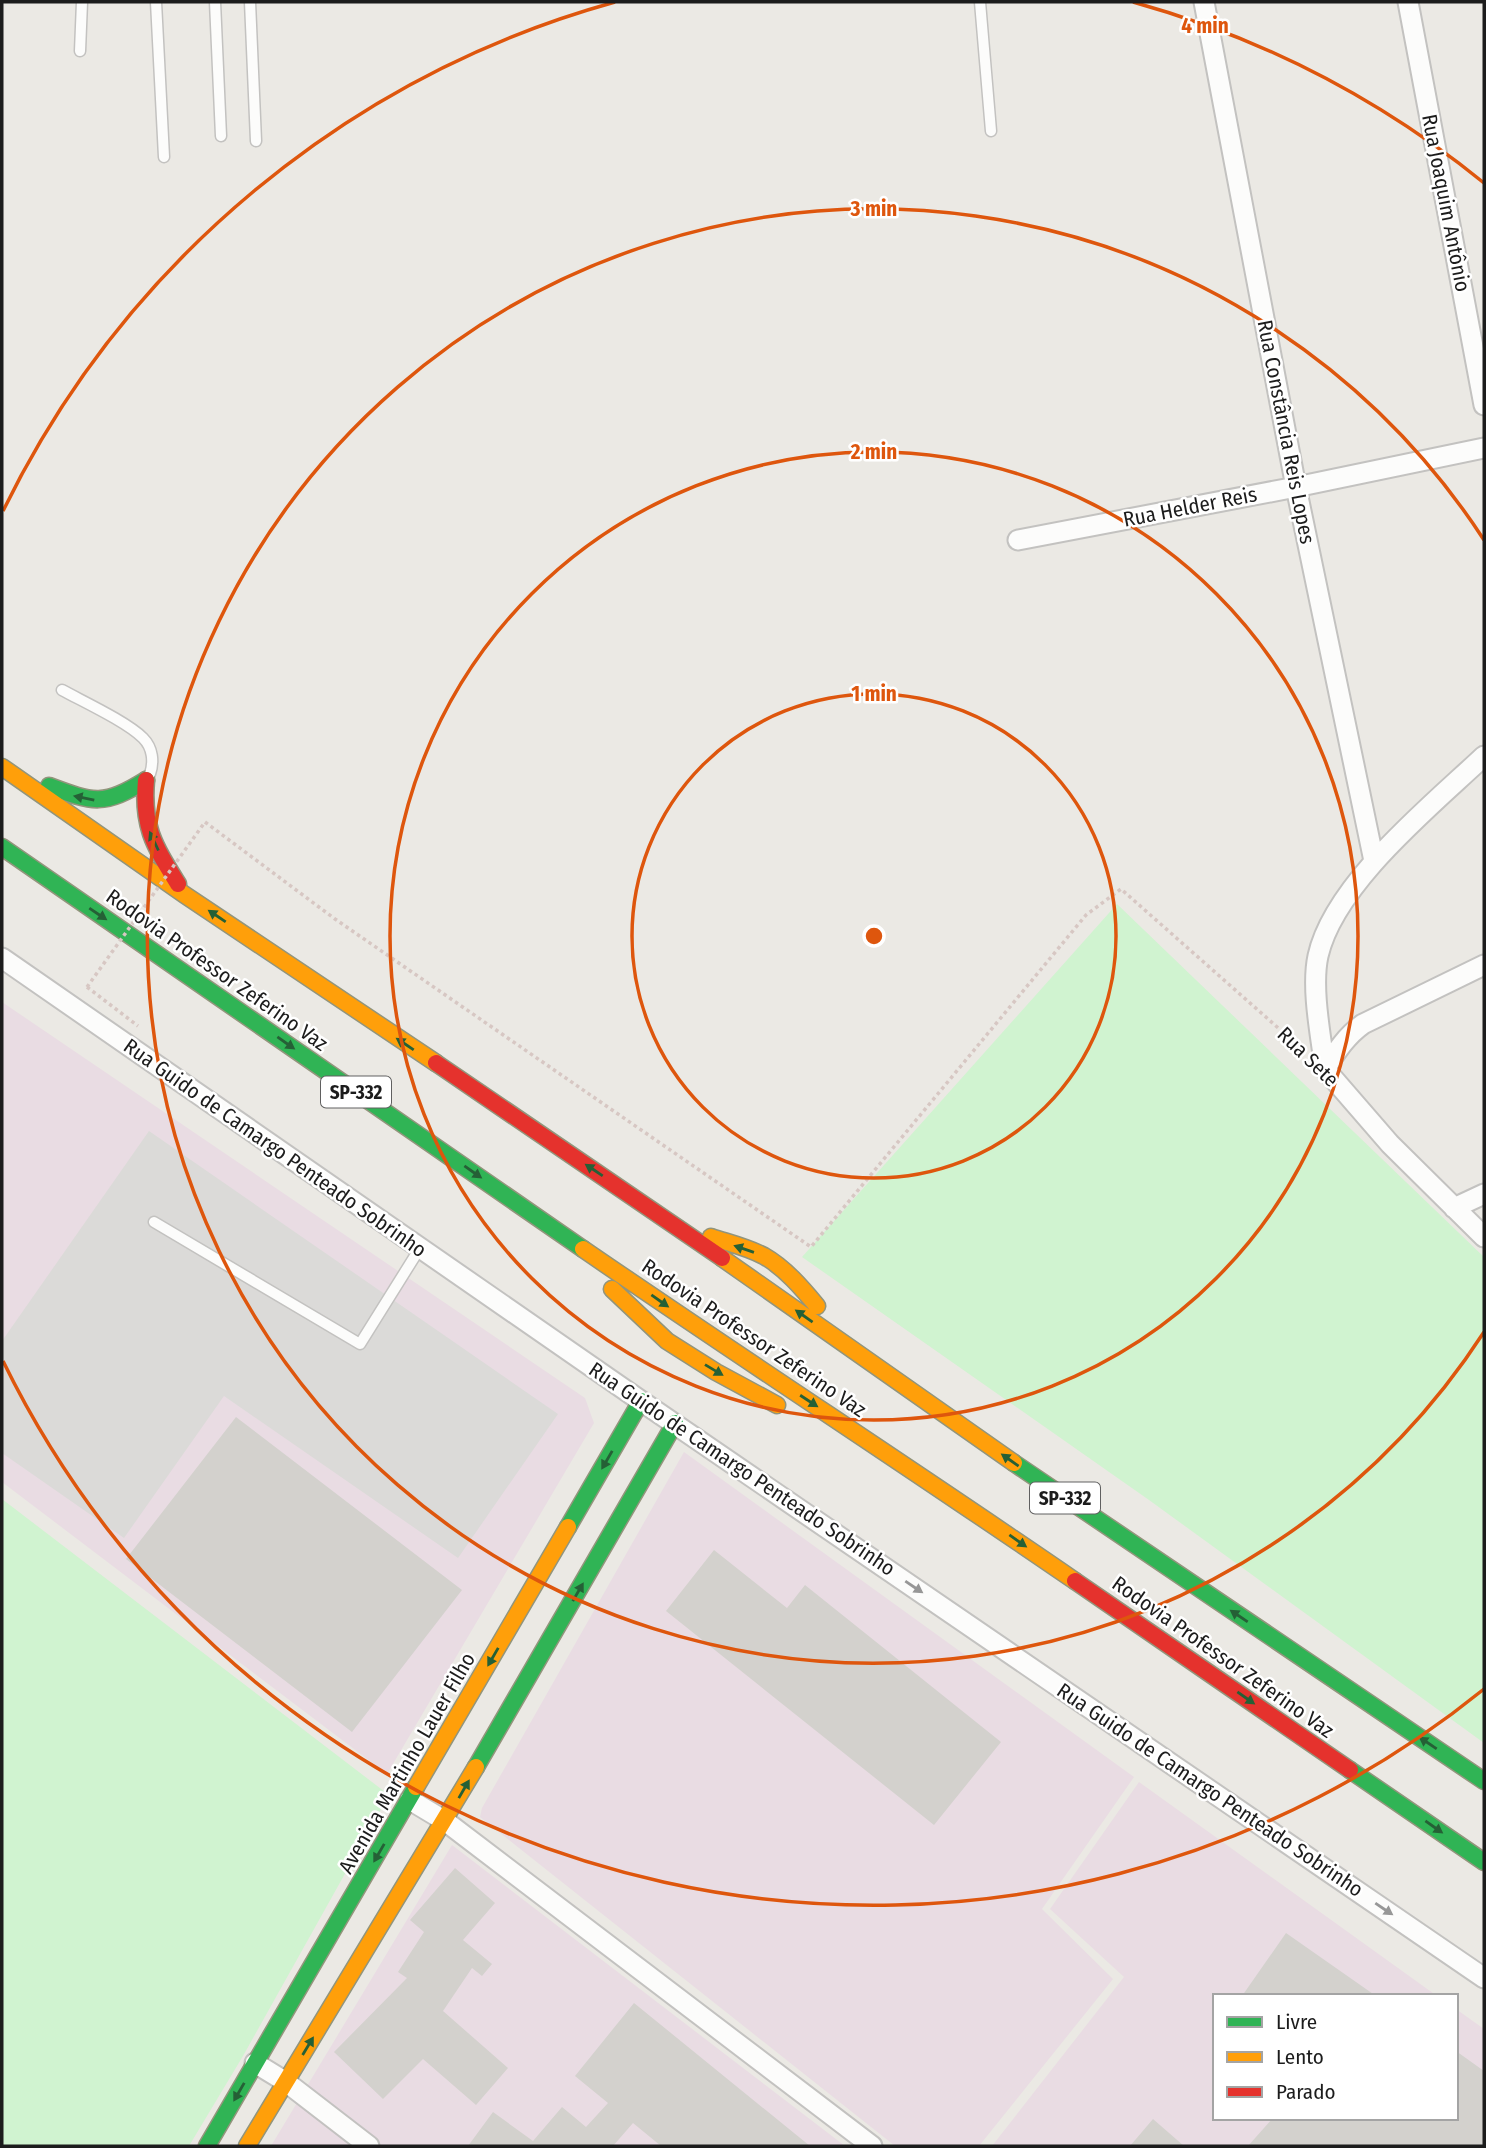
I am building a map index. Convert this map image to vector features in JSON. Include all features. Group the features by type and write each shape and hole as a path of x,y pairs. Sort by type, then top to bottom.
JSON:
{"main road":[{"path":"8,771 82,799 105,801 126,793 146,780"},
{"name":"Rodovia Professor Zeferino Vaz","path":"8,771 185,895 651,1209 1080,1508 1484,1781"},
{"path":"146,780 146,824 154,844 185,895"},
{"name":"Rodovia Professor Zeferino Vaz","path":"2,847 711,1337 911,1468 1484,1862"},
{"path":"2,858 62,889"},
{"path":"651,1209 699,1233 754,1251 769,1259 804,1291 843,1338 865,1359"},
{"path":"533,1214 667,1340 716,1372 796,1416"},
{"name":"Avenida Martinho Lauer Filho","path":"207,2146 641,1401"},
{"path":"247,2146 445,1821 676,1423"},
{"path":"842,1443 911,1468"}],"street":[{"name":"Rua Constância Reis Lopes","path":"1204,2 1296,487 1374,861"},
{"name":"Rua Joaquim Antônio","path":"1408,2 1484,405"},
{"name":"Rua Helder Reis","path":"1018,540 1484,448"},
{"path":"1325,1069 1316,987 1318,957 1332,918 1374,861 1484,756"},
{"name":"Rua Guido de Camargo Penteado Sobrinho","path":"2,958 641,1401 1484,1978"},
{"path":"1325,1069 1343,1042 1363,1024 1484,965"},
{"name":"Rua Sete","path":"1325,1069 1390,1144 1484,1237"},
{"path":"1454,1208 1484,1194"},
{"path":"410,1800 445,1821 872,2146"},
{"path":"256,2063 286,2082 369,2146"}],"lane":[{"path":"80,51 82,2"},
{"path":"156,2 164,157"},
{"path":"215,2 221,136"},
{"path":"250,2 256,141"},
{"path":"980,2 991,131"},
{"path":"62,690 144,739 153,755 151,771 146,780"},
{"path":"154,1222 360,1344 420,1248"}],"path":[{"name":"Rua Sete","path":"139,1027 87,986 205,822 346,927 811,1247 1086,915 1121,888 1325,1069"}],"shaded area":[{"path":"2,1002 585,1398 594,1423 387,1774 2,1482"},
{"path":"149,1131 558,1414 458,1558 224,1396 124,1538 2,1453 2,1341"},
{"path":"684,1452 1134,1777 1042,1909 1113,1979 979,2146 895,2146 480,1817 482,1808"},
{"path":"1139,1782 1434,1994 1213,1994 1213,2120 1458,2120 1458,2010 1484,2029 1484,2146 992,2146 1124,1977 1050,1909"},
{"path":"452,1845 845,2146 271,2146"}],"green space":[{"path":"1117,904 1484,1257 1484,1743 1149,1500 802,1257"},
{"path":"2,1499 389,1795 243,2056 189,2146 2,2146"}],"building":[{"path":"236,1417 462,1590 352,1732 126,1559"},
{"path":"714,1550 787,1608 805,1585 1001,1742 934,1825 666,1611"},
{"path":"455,1868 495,1903 463,1940 492,1964 482,1976 472,1968 443,2011 508,2068 476,2105 423,2059 383,2099 334,2052 407,1978 398,1972 424,1932 410,1920"},
{"path":"1286,1933 1373,1994 1243,1994"},
{"path":"634,2003 810,2146 661,2146 633,2123 613,2146 468,2146 493,2112 533,2141 562,2107 586,2127 608,2103 575,2076"},
{"path":"1458,2052 1484,2071 1484,2146 1248,2146 1271,2120 1458,2120"},
{"path":"1153,2119 1184,2146 1130,2146"}],"traffic: fast":[{"path":"49,786 77,796 99,799 119,794 146,780"},
{"path":"2,847 583,1249"},
{"path":"568,1527 641,1401"},
{"path":"476,1767 675,1423"},
{"path":"1014,1463 1484,1781"},
{"path":"1350,1770 1484,1862"},
{"path":"207,2146 416,1787"}],"traffic: slow":[{"path":"2,767 185,895 436,1063"},
{"path":"711,1237 751,1250 772,1261 793,1279 817,1306"},
{"path":"583,1249 1075,1581"},
{"path":"722,1258 1014,1463"},
{"path":"612,1289 667,1341 716,1372 777,1405"},
{"path":"416,1787 568,1527"},
{"path":"247,2146 476,1767"}],"traffic: jam":[{"path":"146,780 148,823 156,846 178,884"},
{"path":"436,1063 722,1258"},
{"path":"1075,1581 1350,1770"}]}
